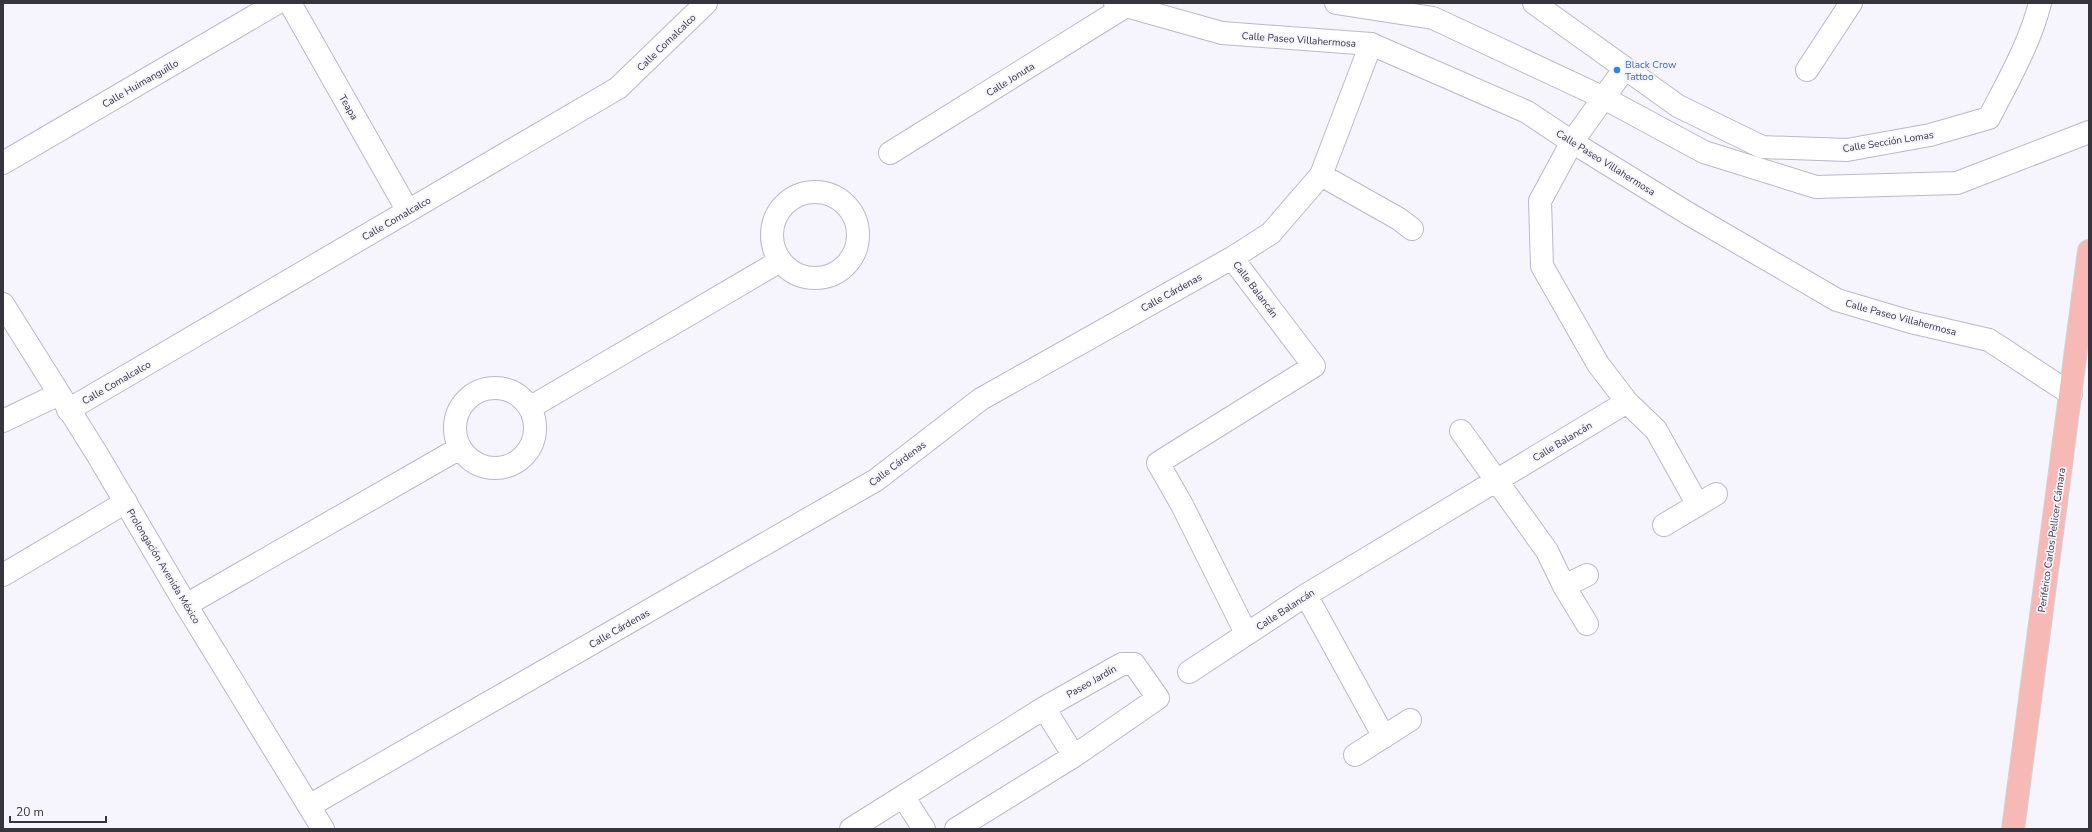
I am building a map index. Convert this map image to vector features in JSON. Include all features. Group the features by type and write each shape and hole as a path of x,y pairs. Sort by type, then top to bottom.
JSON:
{"main road":[{"name":"Periférico Carlos Pellicer Cámara","path":"2013,829 2089,251"}],"street":[{"name":"Calle Huimanguillo","path":"3,163 277,3"},
{"name":"Teapa","path":"290,3 408,211"},
{"name":"Calle Comalcalco","path":"3,421 64,402 408,211 618,88 706,3"},
{"path":"1336,3 1433,18 1604,98 1704,152 1816,187 1957,183 2089,132"},
{"name":"Calle Sección Lomas","path":"1534,3 1678,106 1762,147 1848,150 1930,135 1989,118 2016,66 2037,17 2040,3"},
{"name":"Calle Paseo Villahermosa","path":"1123,4 1222,33 1371,44 1527,112 1572,142 1689,214 1837,300 1911,322 1989,340 2071,394"},
{"name":"Calle Jonuta","path":"890,153 1123,4"},
{"path":"1807,70 1846,5"},
{"name":"Calle Cárdenas","path":"309,806 876,480 981,399 1232,258 1271,233 1321,175 1371,44"},
{"path":"1625,68 1572,142 1540,201 1542,266 1598,364 1627,402 1656,430 1707,499 1664,525"},
{"path":"1321,175 1412,229"},
{"name":"Calle Balancán","path":"1232,258 1314,366 1158,463 1182,505 1246,633"},
{"path":"531,407 780,261"},
{"name":"Prolongación Avenida México","path":"3,304 126,502 186,605 323,829"},
{"path":"502,387 519,394 531,407 536,424 534,443 523,458 508,466 490,468 472,462 460,448 455,431 457,412 468,398 484,388 502,387"},
{"name":"Calle Balancán","path":"1189,672 1246,633 1306,595 1627,402"},
{"path":"1461,431 1547,551 1564,586 1588,624"},
{"path":"186,605 460,448"},
{"path":"3,575 126,502"},
{"path":"1564,586 1587,575"},
{"path":"1306,595 1384,737"},
{"name":"Paseo Jardín","path":"851,829 904,798 1044,708 1122,664 1134,664 1158,698 1074,756 956,829"},
{"path":"1044,708 1074,756"},
{"path":"1355,755 1410,720"},
{"path":"904,798 924,829"}],"place":[{"name":"Black Crow Tattoo","path":"1617,70"}]}
